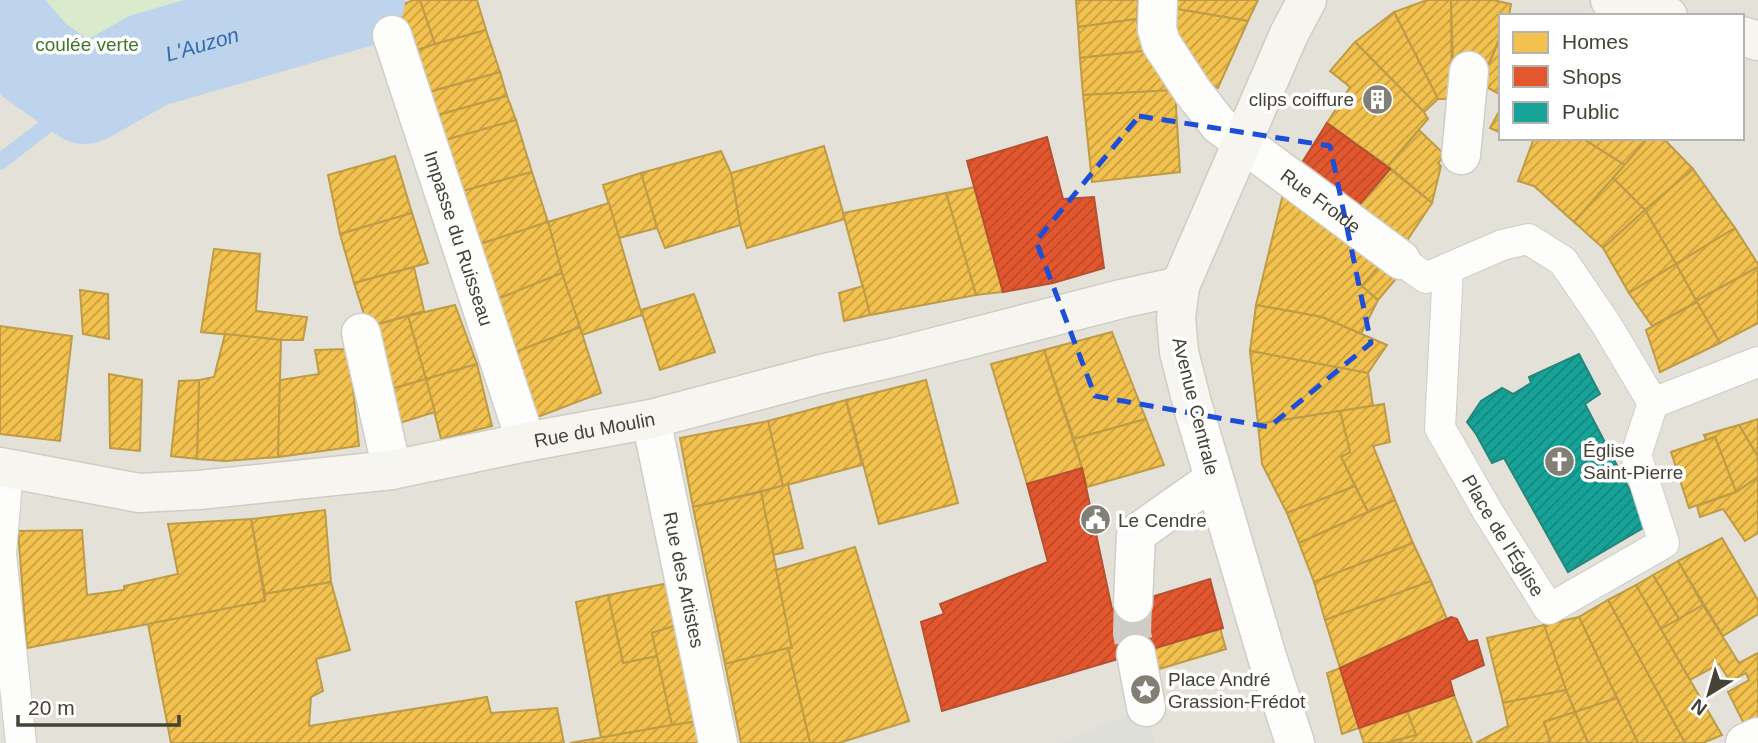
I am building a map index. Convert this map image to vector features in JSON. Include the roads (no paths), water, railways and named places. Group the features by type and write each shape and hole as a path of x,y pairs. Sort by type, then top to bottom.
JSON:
{"main road":[{"name":"Avenue Centrale","path":"1193,407 1179,352 1176,318 1180,286 1289,34 1307,0"},
{"path":"1610,0 1661,14"},
{"name":"Rue du Moulin","path":"4,469 139,493 199,490 392,470 650,419 1180,286"}],"street":[{"name":"Rue Froide","path":"1158,0 1157,29 1161,43 1193,92 1219,125 1401,260"},
{"name":"Impasse du Ruisseau","path":"392,35 526,442"},
{"path":"1461,155 1469,71"},
{"path":"361,333 392,470"},
{"name":"Avenue Centrale","path":"1193,407 1295,743"},
{"name":"Rue des Artistes","path":"650,419 718,743"},
{"path":"1133,603 1136,534 1214,479"},
{"path":"1136,654 1146,708"},
{"path":"1745,743 1758,737"}],"lane":[{"path":"1401,260 1426,278 1503,246 1528,239 1563,261 1606,324 1653,402 1758,362"},
{"name":"Place de l'Église","path":"1448,269 1440,428 1488,512 1549,609 1664,543 1636,456 1653,402"},
{"path":"4,469 1,554 21,743"}],"waterway":[{"name":"L'Auzon","path":"0,21 34,60 85,96 149,60 357,0"},
{"path":"0,162 85,96"}],"tunnel":[{"path":"1133,603 1132,633 1136,654"}],"place":[{"name":"clips coiffure","path":"1377,99"},
{"name":"Église Saint-Pierre","path":"1560,461"},
{"name":"Le Cendre","path":"1095,520"},
{"name":"Place André Grassion-Frédot","path":"1145,690"}],"park label":[{"name":"coulée verte","path":"87,44"}]}
